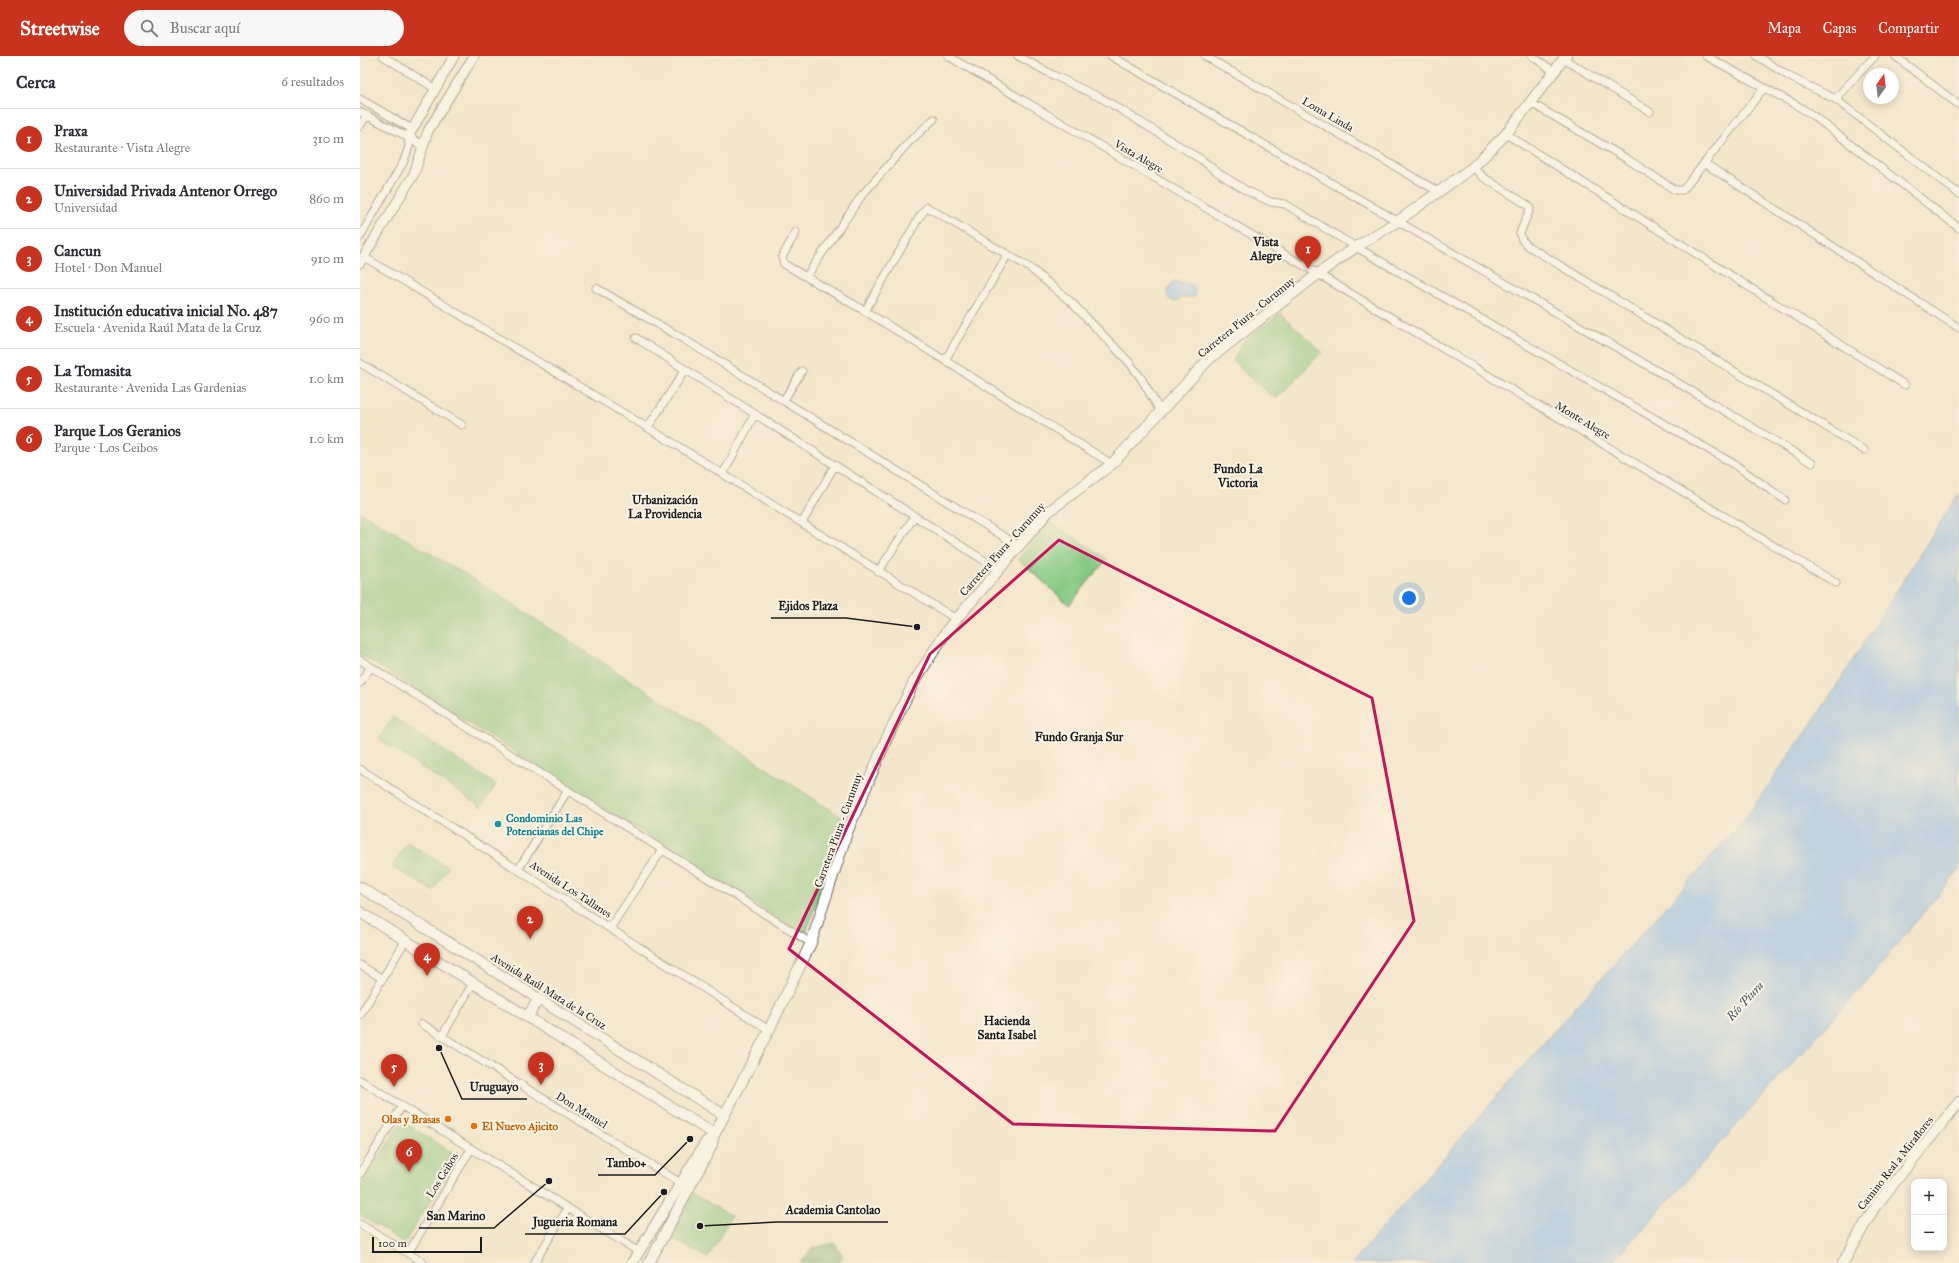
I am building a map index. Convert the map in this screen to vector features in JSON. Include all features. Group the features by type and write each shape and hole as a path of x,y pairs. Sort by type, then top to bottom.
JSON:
{"main road":[{"name":"Carretera Piura - Curumuy","path":"711,1139 769,1030 810,943 848,830 886,740 922,668 956,619 1048,512 1112,464 1208,360 1318,274 1356,247 1398,221 1473,167 1506,134 1565,58"},
{"name":"Avenida Raúl Mata de la Cruz","path":"360,886 724,1115"},
{"path":"360,912 528,1017 711,1139"},
{"path":"528,1017 539,999"},
{"name":"Camino Real a Miraflores","path":"1843,1263 1874,1208 1959,1102"},
{"path":"632,1263 680,1183 711,1139"},
{"path":"649,1263 690,1189 711,1139"}],"street":[{"path":"383,56 426,81 434,88"},
{"path":"360,236 404,161 409,146 410,133 434,88 454,56"},
{"name":"Vista Alegre","path":"948,56 1318,274"},
{"path":"1018,56 1105,100 1202,160 1217,172 1247,191 1271,202 1285,204 1356,247 1734,464 1786,500"},
{"path":"1111,56 1812,462"},
{"name":"Loma Linda","path":"1205,56 1439,192"},
{"path":"1532,56 1555,72"},
{"path":"1706,56 1798,106 1815,117 1959,228"},
{"path":"1757,56 1790,77 1835,99 1959,194"},
{"path":"1835,99 1875,56"},
{"path":"1895,56 1959,105"},
{"path":"472,57 428,131 414,174 362,260 648,427 878,572 956,619"},
{"path":"1565,58 1650,112"},
{"path":"1531,103 1627,159 1675,190 1683,190 1764,88"},
{"path":"360,100 399,123 423,146"},
{"path":"360,126 363,113 410,133"},
{"path":"806,277 862,195 910,142 934,119"},
{"path":"1506,134 1905,385"},
{"path":"1704,163 1959,328"},
{"path":"1473,167 1483,177 1529,206 1530,209 1520,233 1522,240 1528,246 1864,450"},
{"path":"865,311 920,216 927,207 1008,254 1042,278 1071,302 1097,327 1129,362 1141,378 1160,411"},
{"path":"796,232 784,251 782,261 1112,464"},
{"path":"945,360 1008,254"},
{"name":"Monte Alegre","path":"1318,274 1836,583"},
{"path":"596,288 784,401 1019,546"},
{"path":"636,338 999,570"},
{"path":"360,364 462,425"},
{"path":"648,427 685,370"},
{"path":"784,401 802,371"},
{"path":"723,474 754,414"},
{"path":"802,523 835,465"},
{"path":"878,572 914,517"},
{"path":"360,660 810,943"},
{"path":"360,683 371,667"},
{"name":"Avenida Los Tallanes","path":"360,769 769,1030"},
{"path":"518,870 568,790"},
{"path":"610,928 662,850"},
{"path":"360,1015 363,1003 383,979 406,940"},
{"path":"360,965 383,979"},
{"path":"442,1036 473,983"},
{"name":"Don Manuel","path":"422,1024 690,1189"},
{"path":"360,1080 639,1252"},
{"path":"360,1174 402,1106"},
{"name":"Los Ceibos","path":"408,1253 471,1149"},
{"path":"534,1263 568,1208"},
{"path":"360,1224 424,1263"}],"highlighted area":[{"path":"1059,540 1372,698 1414,921 1275,1131 1013,1124 789,949 930,654"}],"green space":[{"path":"1280,313 1322,352 1276,399 1251,379 1233,361 1242,343"},
{"path":"360,512 475,580 842,817 825,879 805,936 360,654"},
{"path":"1050,522 1107,559 1069,605 1018,559"},
{"path":"393,717 496,785 481,807 379,739"},
{"path":"407,842 448,867 433,891 392,867"},
{"path":"402,1121 459,1157 404,1243 360,1215 360,1186"},
{"path":"692,1193 731,1216 708,1258 668,1236"},
{"path":"835,1243 843,1256 838,1263 800,1263 812,1248"}],"water":[{"path":"1174,281 1193,285 1196,291 1194,297 1183,297 1175,302 1169,299 1167,292"},
{"name":"Río Piura","path":"1959,493 1959,870 1864,984 1612,1263 1352,1263 1542,1045 1745,819 1825,704"}],"place":[{"name":"Praxa","path":"1308,269"},
{"name":"Ejidos Plaza","path":"917,627"},
{"name":"Condominio Las Potencianas del Chipe","path":"498,824"},
{"name":"Universidad Privada Antenor Orrego","path":"530,939"},
{"name":"Institución educativa inicial No. 487","path":"427,976"},
{"name":"Uruguayo","path":"439,1048"},
{"name":"Cancun","path":"541,1085"},
{"name":"La Tomasita","path":"394,1087"},
{"name":"Olas y Brasas","path":"448,1119"},
{"name":"El Nuevo Ajicito","path":"474,1126"},
{"name":"Tambo+","path":"690,1139"},
{"name":"Parque Los Geranios","path":"409,1172"},
{"name":"San Marino","path":"549,1181"},
{"name":"Jugueria Romana","path":"664,1192"},
{"name":"Academia Cantolao","path":"700,1226"}],"district":[{"name":"Vista Alegre","path":"1266,249"},
{"name":"Fundo La Victoria","path":"1238,476"},
{"name":"Urbanización La Providencia","path":"665,507"},
{"name":"Fundo Granja Sur","path":"1079,737"},
{"name":"Hacienda Santa Isabel","path":"1007,1028"}]}
